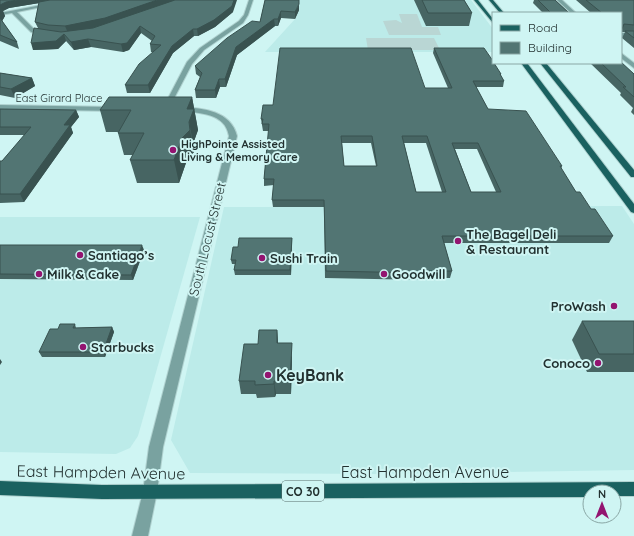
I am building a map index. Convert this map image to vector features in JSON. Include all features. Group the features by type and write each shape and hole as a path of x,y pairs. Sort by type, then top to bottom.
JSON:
{"main road":[{"path":"476,0 492,21"},
{"path":"492,0 501,12"},
{"path":"525,64 634,210"},
{"path":"543,64 634,175"},
{"name":"East Hampden Avenue","path":"0,488 102,492 634,489"}],"street":[{"path":"0,14 74,0"},
{"name":"South Locust Street","path":"140,536 150,492 156,447 233,136 228,124 215,115 196,110 162,108 189,63 202,49 241,22 246,15 251,0"},
{"path":"559,0 573,12"},
{"path":"14,12 32,31 51,35"},
{"path":"622,35 634,35"},
{"path":"622,56 634,66"},
{"name":"East Girard Place","path":"0,107 122,109"}],"shaded area":[{"path":"297,0 471,0 492,28 492,52 265,52 296,18"},
{"path":"399,14 417,14 422,27 438,27 441,35 389,35 383,21 396,20 402,23"},
{"path":"366,38 434,38 440,50 368,50"},
{"path":"622,206 634,224 634,470 378,474 190,473 171,440 224,207"},
{"path":"0,217 200,217 138,436 130,448 116,454 0,452"}],"building":[{"path":"0,0 17,0 0,5"},
{"path":"50,0 157,0 105,18 65,26 48,25 35,22 39,2"},
{"path":"175,0 234,0 232,6 214,20 197,29 193,29 172,46 148,85 125,85 139,64 161,45 150,44 155,36 140,26 127,43 121,44 88,39 71,42 64,34 56,41 31,43 34,28 61,32 93,28"},
{"path":"265,0 299,0 299,4 295,12 281,11 278,19 274,19 236,47 225,79 219,79 215,90 195,90 202,73 195,66 227,38 252,21 260,22"},
{"path":"422,0 464,0 472,13 428,13"},
{"path":"538,0 555,0 568,12 550,12"},
{"path":"586,0 634,0 634,25 624,24 622,29 622,12 601,12"},
{"path":"0,18 17,42 0,35"},
{"path":"625,31 634,31 634,38"},
{"path":"280,48 411,48 425,88 452,88 434,48 484,48 492,60 492,64 495,64 504,81 473,81 488,109 526,111 562,166 560,166 576,192 580,192 591,209 595,209 613,236 442,236 452,271 425,271 425,273 326,271 324,200 272,200 274,179 264,179 269,124 262,124 263,119 261,119 263,105 273,105","holes":["341,136 372,136 377,166 344,166","402,136 427,136 446,192 416,192","452,143 478,143 501,192 471,192"]},
{"path":"622,63 634,74 634,97 623,87 626,87 602,64"},
{"path":"0,73 32,78 11,89 0,87"},
{"path":"109,97 192,97 187,109 194,109 189,122 190,130 182,138 174,160 130,160 144,133 118,133 131,110 100,110"},
{"path":"0,109 76,110 64,125 70,125 20,194 0,194 0,161 2,161 31,127 0,127"},
{"path":"239,238 292,238 290,270 234,270 236,260 231,260 233,247 238,247"},
{"path":"0,245 142,245 131,275 0,274"},
{"path":"582,321 634,321 634,354 599,354"},
{"path":"60,324 75,324 73,328 112,327 103,352 39,352 50,329 58,329"},
{"path":"259,330 277,330 277,343 292,343 290,381 274,381 274,384 255,385 255,381 239,381 244,344 258,344"}],"place":[{"name":"HighPointe Assisted Living & Memory Care","path":"173,150"},
{"name":"The Bagel Deli & Restaurant","path":"458,241"},
{"name":"Santiago’s","path":"80,255"},
{"name":"Sushi Train","path":"262,258"},
{"name":"Milk & Cake","path":"39,274"},
{"name":"Goodwill","path":"384,274"},
{"name":"ProWash","path":"614,306"},
{"name":"Starbucks","path":"83,347"},
{"name":"Conoco","path":"598,363"},
{"name":"KeyBank","path":"268,375"}]}
